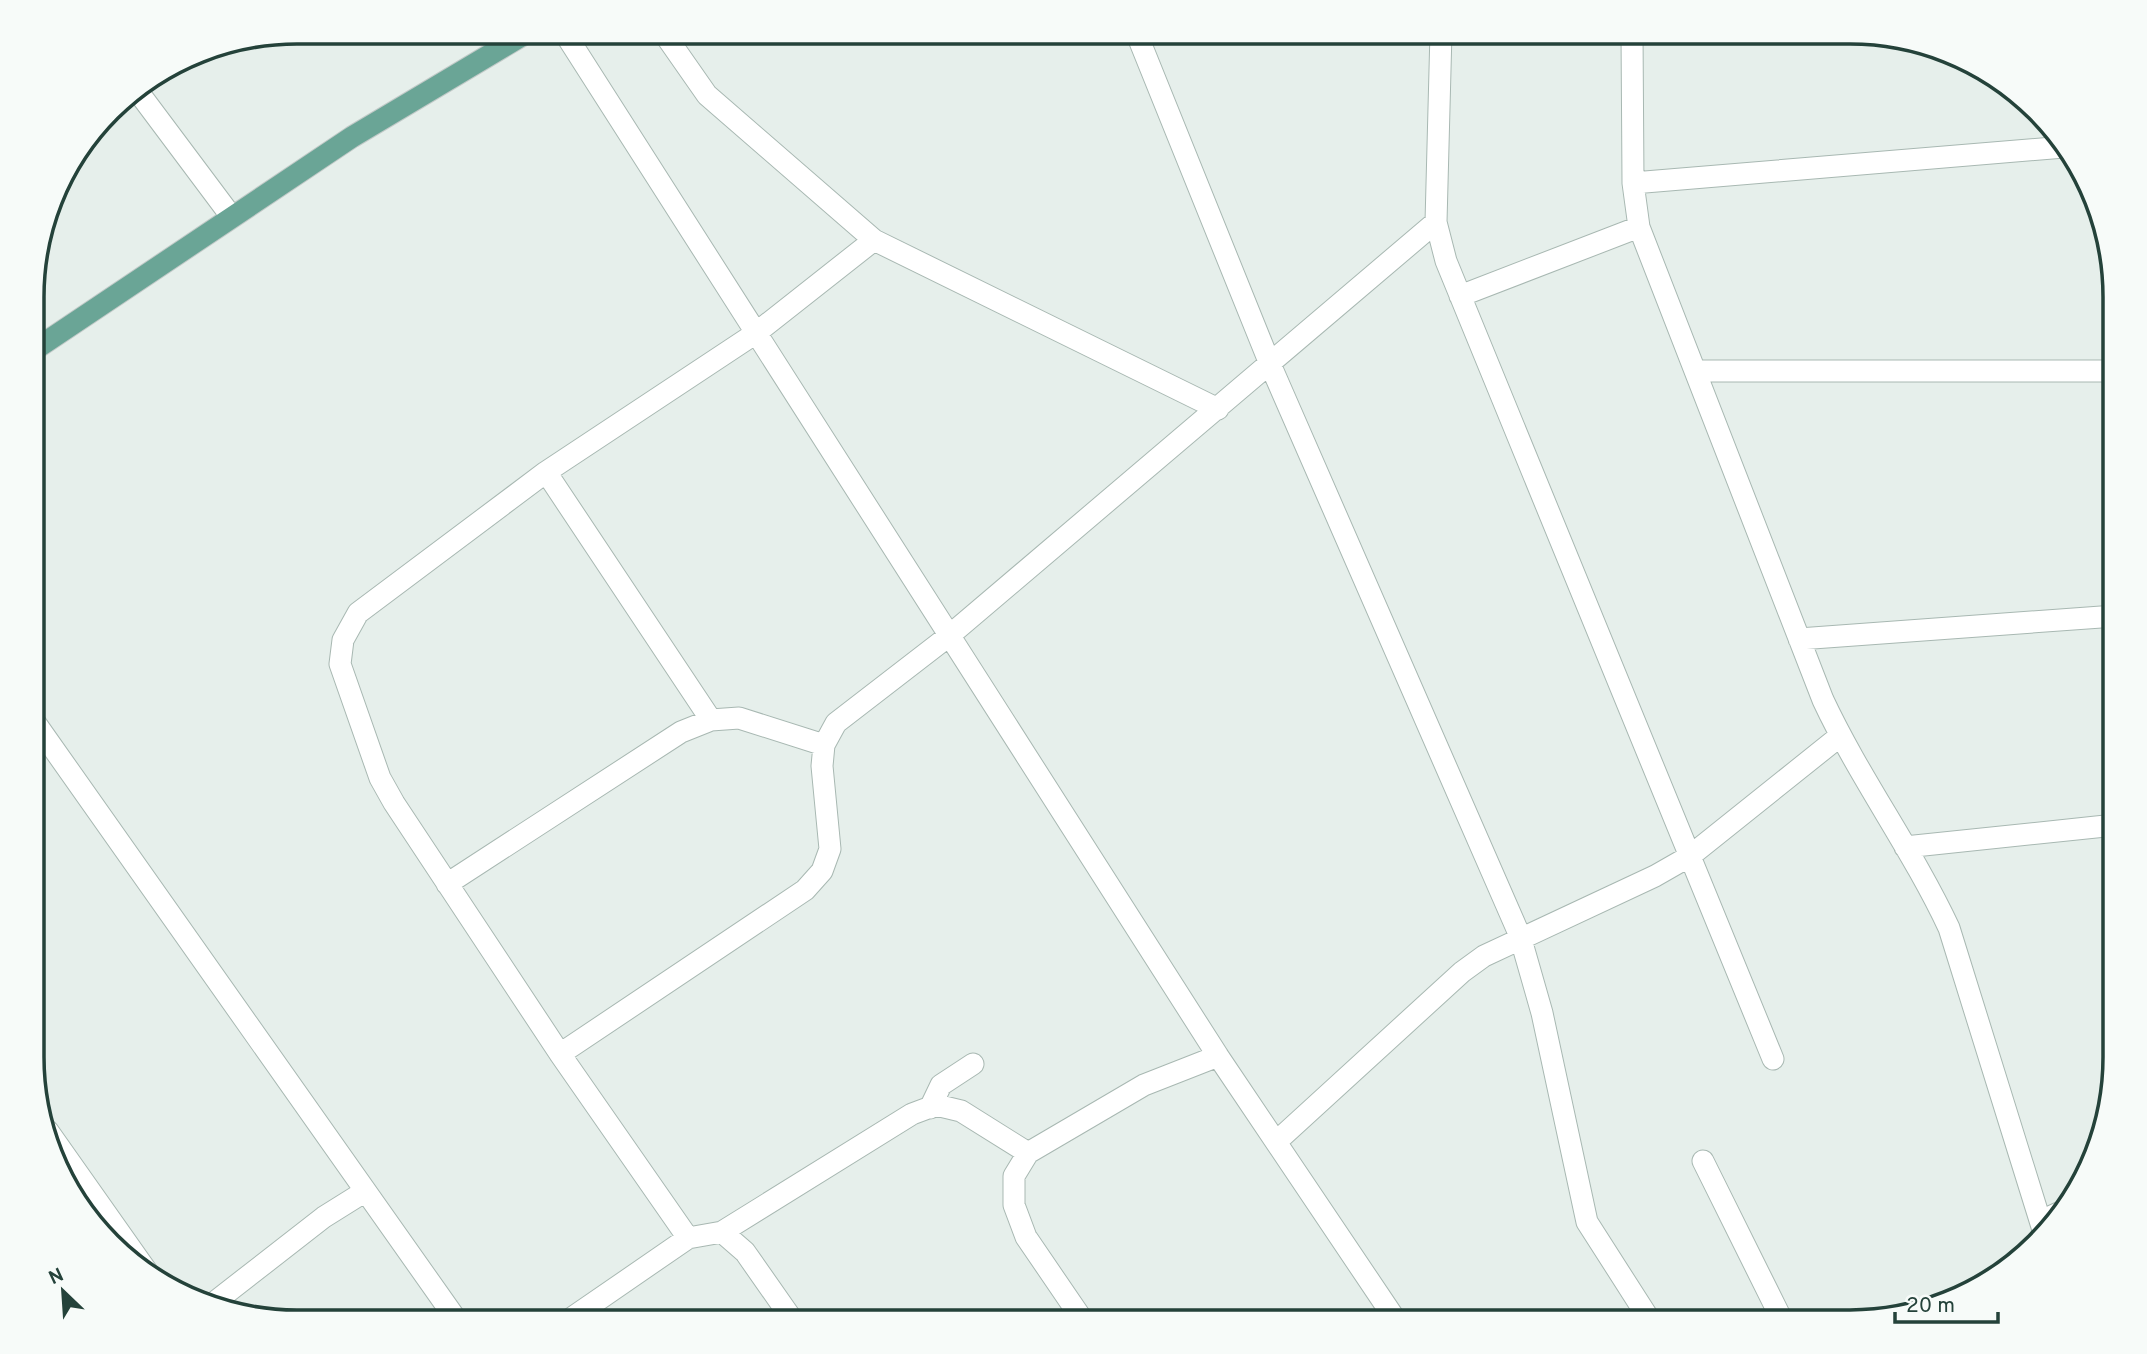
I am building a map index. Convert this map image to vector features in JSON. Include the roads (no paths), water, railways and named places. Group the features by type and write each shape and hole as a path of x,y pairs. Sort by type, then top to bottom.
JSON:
{"main road":[{"path":"44,343 352,137 508,44"}],"street":[{"path":"572,44 1218,1056 1388,1310"},
{"path":"671,44 706,94 874,240 1219,409"},
{"path":"1141,44 1270,364 1520,936 1542,1013 1587,1222 1643,1310"},
{"path":"1441,44 1436,222 1447,261 1773,1059"},
{"path":"1632,44 1633,183 1639,227 1799,639 1840,736 1949,928 2041,1223"},
{"path":"142,97 231,216"},
{"path":"1633,183 2055,148"},
{"path":"560,1054 805,890 822,871 830,849 822,766 824,746 836,723 950,635 1436,222"},
{"path":"1460,296 1639,227"},
{"path":"688,1238 560,1054 380,778 340,664 343,640 358,613 546,472 756,333 874,240"},
{"path":"1696,371 2103,371"},
{"path":"546,472 711,720"},
{"path":"1799,639 2103,616"},
{"path":"447,884 681,732 711,720 739,718 824,746"},
{"path":"44,735 449,1310"},
{"path":"1276,1142 1462,972 1520,936 1656,876 1690,856 1840,736"},
{"path":"1905,847 2103,826"},
{"path":"1076,1310 1026,1237 1014,1205 1014,1176 1028,1153 1144,1085 1218,1056"},
{"path":"930,1108 941,1086 973,1064"},
{"path":"583,1310 688,1238 722,1232 912,1114 936,1105 961,1111 1028,1153"},
{"path":"61,1148 130,1247"},
{"path":"1703,1161 1777,1310"},
{"path":"221,1299 324,1217 364,1192"},
{"path":"722,1232 745,1252 786,1310"}]}
